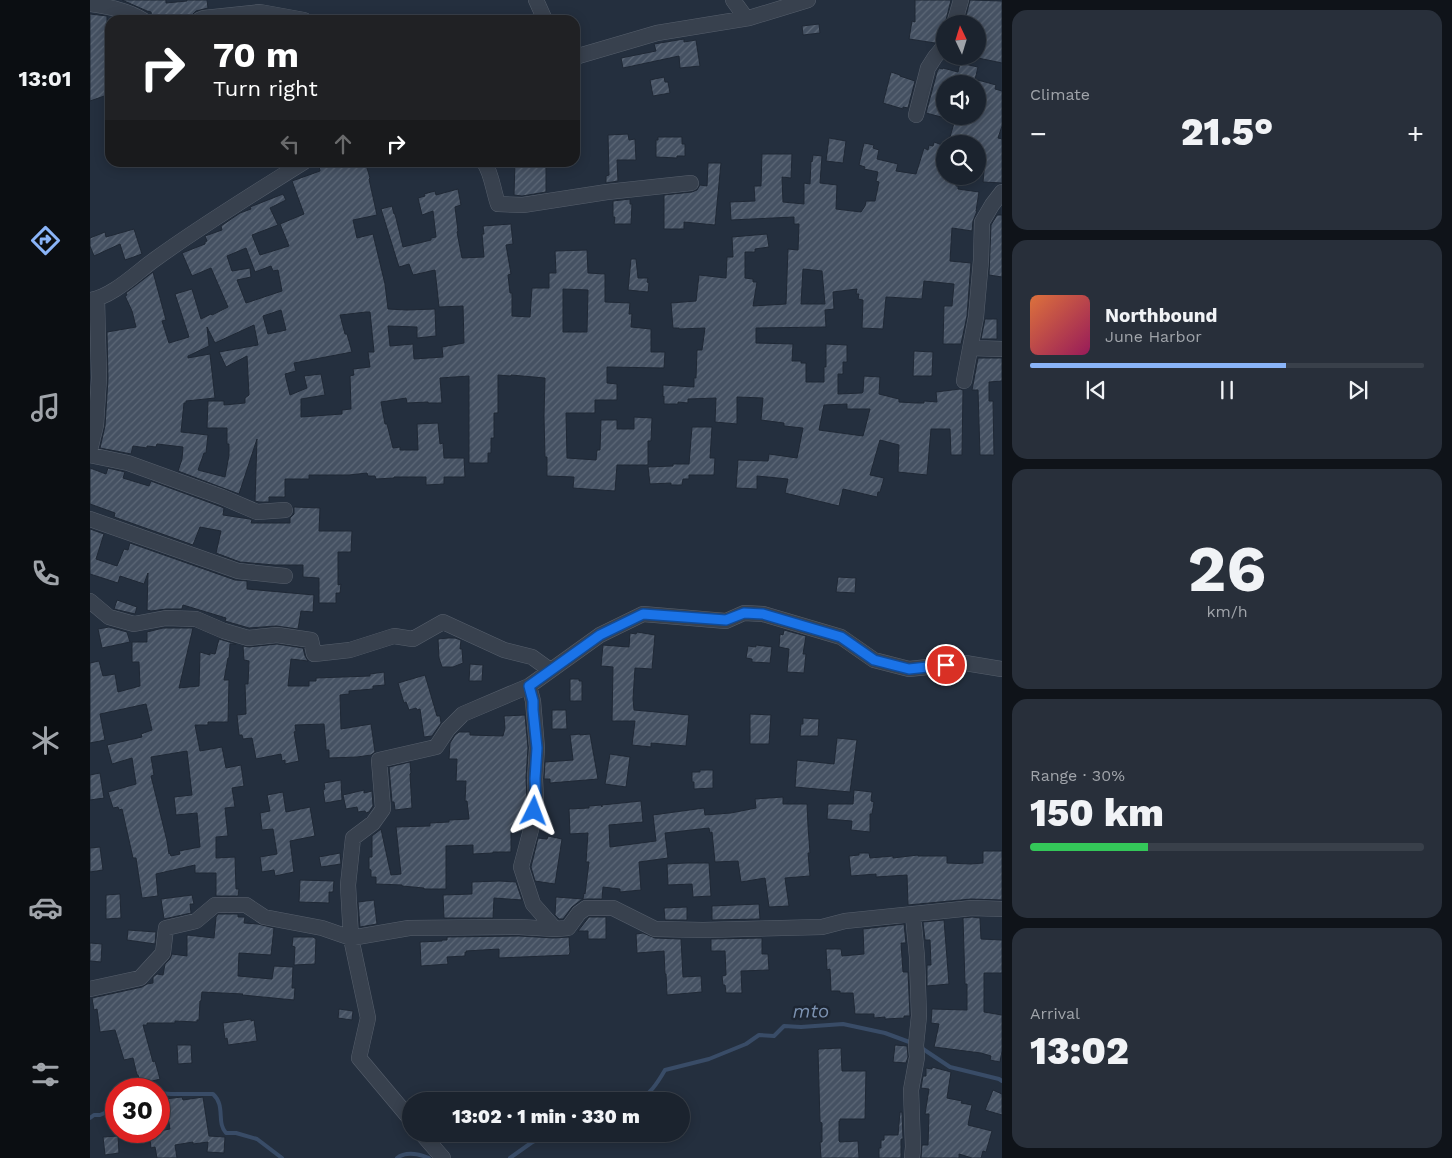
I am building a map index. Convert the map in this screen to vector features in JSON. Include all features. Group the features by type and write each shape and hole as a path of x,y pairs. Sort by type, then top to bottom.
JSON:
{"street":[{"path":"536,0 543,15"},
{"path":"733,0 746,18"},
{"path":"580,56 657,33 746,18 808,0"},
{"path":"957,15 961,0"},
{"path":"90,4 116,8 135,15"},
{"path":"218,15 260,6 288,15"},
{"path":"916,115 928,68 936,56"},
{"path":"90,450 96,424 99,378 94,300 125,282 154,260 296,167"},
{"path":"487,167 498,204 523,205 607,192 691,183"},
{"path":"964,381 976,317 982,222 1002,192"},
{"path":"971,348 1002,349"},
{"path":"90,455 128,463 222,497 257,512 285,510"},
{"path":"90,519 238,571 285,576"},
{"path":"90,600 109,617 134,624 166,618 196,619 224,631 248,638 277,635 311,640 314,654 350,650 394,636 413,639 443,622 504,650 532,657 550,670"},
{"path":"402,1109 359,1058 368,1018 351,938 348,885 353,838 373,823 383,809 379,760 436,746 448,729 463,714 529,686 600,635 643,614 726,620 744,613 763,614 841,637 874,660 909,669 965,663 1002,669"},
{"path":"529,686 533,701 537,748 536,800 533,822 521,867 533,904 555,929"},
{"path":"90,989 140,978 163,953 166,928 196,921 215,905 246,905 264,917 322,928 351,938 409,928 568,928 579,913 586,908 613,908 655,929 822,928 845,921 972,908 1002,909"},
{"path":"912,1158 911,1090 917,1056 916,1045 919,1016 917,957 913,915"},
{"path":"429,1142 442,1158"}],"building":[{"path":"122,0 166,0 166,3 207,0 208,8 196,11 192,15 152,15 151,12"},
{"path":"915,0 951,0 947,15 936,15 935,43 909,39 912,21 915,22"},
{"path":"970,0 1002,1 1002,63 986,60 986,15 966,15"},
{"path":"90,14 105,16 105,96 90,101"},
{"path":"819,24 820,33 803,35 802,26"},
{"path":"684,39 684,42 696,40 700,66 680,68 679,56 623,68 621,58 656,51 654,44"},
{"path":"960,65 978,67 976,75 936,75 939,68 958,72"},
{"path":"891,72 915,81 908,108 903,107 903,109 883,103"},
{"path":"936,76 936,116 926,113"},
{"path":"664,77 665,82 668,82 670,93 653,96 650,80"},
{"path":"986,82 996,85 995,89 1002,91 1002,126 998,138 1002,139 1002,183 986,182 986,135 951,135 953,125 986,125"},
{"path":"628,134 629,140 635,139 636,160 617,160 618,181 606,183 606,176 609,175 608,135"},
{"path":"658,137 682,137 682,144 685,144 685,156 677,156 677,158 656,157 656,140 658,140"},
{"path":"829,138 846,141 843,163 826,161"},
{"path":"934,142 936,143 936,185 956,185 958,189 979,192 972,231 952,228 950,261 971,263 967,316 961,344 943,344 944,306 952,306 954,284 924,281 922,299 886,297 883,329 862,328 863,300 858,299 857,289 833,292 834,309 825,310 826,327 756,328 756,343 793,344 792,361 806,363 806,382 824,382 826,344 847,345 847,362 843,362 843,374 838,374 838,394 862,393 864,376 880,377 879,394 899,399 899,402 937,402 936,392 963,390 962,455 951,455 950,429 931,429 927,475 898,472 899,445 880,440 870,475 884,478 877,497 843,489 839,506 785,493 788,479 757,476 757,489 736,488 738,460 768,461 769,454 797,458 803,428 784,426 784,423 761,420 763,398 737,397 737,424 715,422 716,398 688,399 688,403 664,404 663,385 694,387 697,350 702,350 705,328 673,328 671,303 696,301 699,275 726,278 727,257 733,257 732,237 767,234 769,247 755,249 755,252 745,252 745,278 753,279 753,282 757,282 753,306 786,304 788,249 798,250 799,224 794,224 794,217 731,220 730,202 755,201 754,186 761,186 762,154 792,154 791,178 782,177 783,202 804,204 804,183 810,184 813,155 822,156 820,183 837,185 836,209 861,212 866,201 875,201 879,182 876,181 878,172 864,169 865,167 859,165 864,143 874,145 873,148 879,150 877,159 898,164 896,171 916,174 924,148 928,150 929,145 933,146","holes":["803,269 822,271 825,304 801,304","847,404 847,409 870,409 863,436 819,430 824,405"]},
{"path":"708,163 721,163 715,225 684,222 684,229 664,229 664,195 692,192 697,190 700,185 707,186"},
{"path":"319,167 367,168 377,215 353,220 357,238 373,234 385,284 388,309 435,309 436,336 417,338 417,327 388,326 390,346 413,344 414,359 443,357 442,347 464,343 463,306 439,307 435,270 413,275 409,264 399,267 381,209 392,206 403,247 431,240 431,238 436,237 433,211 422,215 418,198 435,191 436,195 458,189 461,205 455,207 462,258 484,257 483,226 511,224 513,244 506,245 511,274 508,275 510,293 512,293 512,316 530,317 532,288 549,288 549,273 556,273 555,251 587,250 588,273 605,274 605,302 630,303 629,314 632,314 631,327 651,329 651,352 665,352 664,368 607,367 607,383 617,384 617,400 595,400 595,413 566,413 567,458 596,460 597,450 600,450 601,420 617,420 617,429 634,429 634,417 652,418 651,441 648,441 648,465 617,465 615,491 573,488 574,477 547,476 544,416 545,378 511,375 498,375 498,413 494,413 494,438 491,438 491,453 488,453 488,463 469,463 469,376 440,378 442,403 407,403 406,398 381,402 385,424 387,424 393,448 400,447 400,450 418,450 417,424 438,423 440,444 443,443 444,458 464,458 465,477 444,477 444,484 426,485 426,477 376,479 375,476 368,476 367,473 309,475 309,479 285,479 285,497 269,497 269,502 259,502 255,501 257,439 239,494 178,471 183,447 157,444 156,447 147,446 147,448 133,446 131,454 100,448 105,426 108,379 107,332 136,327 132,311 125,296 127,295 126,293 153,272 166,320 162,321 169,343 189,337 175,294 192,289 201,319 228,307 211,268 192,276 182,253 205,244 207,241 205,236 222,230 221,226 240,213 251,209 250,207 283,194 286,200 270,208 278,225 252,235 260,255 289,246 280,224 304,214 292,181 320,171","holes":["246,248 255,272 271,266 273,271 278,270 282,291 246,303 237,280 251,277 250,268 232,271 227,256","563,289 588,290 587,332 563,332","281,310 286,330 268,334 263,316","370,312 374,352 368,352 370,367 353,369 354,375 350,376 351,409 342,410 342,414 301,417 301,399 325,395 321,374 304,376 307,388 290,395 285,374 296,371 294,363 352,352 340,315","254,325 258,345 219,352 226,367 247,356 249,395 245,398 245,403 224,405 224,401 208,401 207,428 227,428 229,455 225,477 198,470 204,453 206,453 208,435 181,432 184,403 186,401 215,398 210,354 188,358 188,356 209,346 207,327 215,343"]},
{"path":"515,167 546,167 546,192 522,196 514,195"},
{"path":"630,199 630,204 632,204 631,224 614,224 613,201"},
{"path":"997,215 1002,215 1002,277 989,275 991,225"},
{"path":"134,229 142,254 125,260 120,244 94,256 90,246 90,238 105,232 106,237"},
{"path":"631,259 636,259 638,278 648,278 648,292 628,290"},
{"path":"985,319 997,319 997,339 981,339"},
{"path":"914,351 933,352 932,376 913,376"},
{"path":"978,358 1002,358 1002,381 989,382 989,401 993,401 994,455 980,455 978,390 972,390"},
{"path":"692,427 712,427 710,458 715,458 714,475 689,475 689,479 683,479 682,485 671,485 671,483 650,484 648,467 689,464"},
{"path":"90,468 106,474 108,468 125,472 123,478 149,486 151,481 224,508 223,515 250,519 252,520 251,523 290,523 290,518 294,514 294,507 320,508 319,531 352,531 351,552 338,552 338,585 341,584 340,593 336,593 336,603 319,603 319,578 303,577 303,565 240,562 216,553 221,531 200,527 193,545 114,517 115,513 90,504"},
{"path":"90,529 104,534 96,559 117,566 124,549 128,550 130,543 235,580 247,581 247,589 314,595 313,612 301,611 298,629 276,626 249,628 225,621 226,618 183,605 182,609 147,610 148,573 144,584 120,576 118,583 90,574"},
{"path":"838,577 856,578 855,593 836,592"},
{"path":"117,600 137,607 135,614 114,609"},
{"path":"109,627 127,632 130,642 102,648 98,629"},
{"path":"163,628 193,628 179,688 199,686 200,652 210,655 210,653 215,654 219,639 236,644 230,644 224,680 229,680 228,722 208,722 208,725 195,725 200,751 222,747 226,768 241,765 244,786 232,788 235,807 225,808 228,836 216,837 216,858 235,857 236,889 239,889 238,896 216,896 216,873 195,873 195,865 156,874 158,896 142,898 136,858 133,858 122,809 119,810 118,807 113,808 108,792 136,784 132,758 112,764 107,745 142,737 141,734 152,730 146,704 100,714 105,740 90,743 90,663 99,661 103,676 115,674 118,692 140,686 139,662 132,662 132,642 147,642 147,632","holes":["187,751 192,795 174,797 176,815 197,813 200,847 179,851 180,854 171,856 151,776 154,775 151,757"]},
{"path":"784,630 806,636 803,654 806,654 804,673 787,672 789,649 779,647 780,634 783,635"},
{"path":"637,632 655,635 652,669 635,668 634,710 689,715 686,746 651,743 651,747 632,745 635,721 612,721 613,667 601,666 603,645 629,647 630,633 636,634"},
{"path":"438,639 461,640 460,649 462,649 463,663 453,667 442,667 439,658"},
{"path":"277,644 303,648 308,661 291,659 288,686 309,686 309,681 316,681 316,678 370,676 370,674 384,672 385,685 373,686 373,689 349,691 349,694 340,695 341,729 371,724 375,752 371,755 357,757 329,758 329,750 326,750 324,724 295,725 296,731 294,732 299,761 285,764 285,760 282,761 281,754 256,759 252,738 243,739 242,735 239,735 237,715 246,714 245,684 248,684 249,661 244,660 243,646"},
{"path":"756,645 772,647 770,663 752,662 752,659 746,658 748,646 756,647"},
{"path":"470,664 483,665 482,681 469,681"},
{"path":"425,675 437,716 440,716 441,723 432,736 424,737 420,709 409,710 406,702 404,703 398,683"},
{"path":"570,679 582,681 582,701 570,701"},
{"path":"552,710 566,710 567,729 552,729"},
{"path":"750,714 771,715 769,744 750,744"},
{"path":"525,715 528,748 527,800 521,830 511,830 511,852 473,854 473,845 446,846 446,889 424,889 402,885 376,884 376,877 371,877 369,857 372,857 372,836 381,829 391,875 401,874 396,827 430,826 430,823 469,819 467,801 465,801 466,781 456,781 457,759 449,759 450,743 455,735 459,732 470,732 470,735 503,736 505,728 504,716"},
{"path":"803,718 819,719 818,736 800,736"},
{"path":"590,734 598,779 550,783 550,779 544,779 545,762 573,760 570,735"},
{"path":"837,738 857,740 850,792 795,787 797,760 834,764"},
{"path":"610,754 630,757 626,787 605,784"},
{"path":"410,762 412,808 395,810 394,802 392,802 389,767"},
{"path":"700,770 713,770 713,788 694,789 692,772 700,772"},
{"path":"100,773 104,798 90,800 90,775"},
{"path":"341,780 342,800 325,803 324,783"},
{"path":"364,790 364,793 372,791 373,806 369,812 358,812 357,807 346,809 343,795"},
{"path":"854,790 872,792 871,801 874,802 872,814 870,814 870,832 851,830 852,821 827,819 828,804 853,804"},
{"path":"283,792 286,812 310,807 315,836 290,841 294,872 275,876 274,870 262,872 260,857 277,854 273,829 262,830 260,813 270,811 267,795"},
{"path":"783,797 783,804 807,804 810,853 808,853 810,876 785,878 789,906 769,907 765,878 741,882 738,861 715,862 712,832 710,833 709,828 665,833 668,858 639,862 641,890 620,892 620,889 603,887 602,899 581,900 572,907 563,919 559,919 555,915 556,897 583,899 585,894 589,862 586,862 588,833 570,834 569,809 601,805 602,807 602,805 641,801 643,822 609,825 610,847 656,841 653,815 704,808 705,815 731,813 756,808 755,799"},
{"path":"548,836 562,839 555,884 535,881 531,867 538,838 547,839"},
{"path":"100,847 103,870 90,872 90,848"},
{"path":"983,851 1002,851 1002,900 971,899 908,905 907,875 876,877 876,874 851,876 849,856 859,855 859,853 869,853 870,858 918,855 947,856 947,863 971,864 983,863"},
{"path":"340,853 341,864 321,867 319,857"},
{"path":"709,863 711,896 693,897 692,884 668,885 667,864"},
{"path":"300,880 334,881 333,892 329,892 329,903 299,902"},
{"path":"472,882 516,882 522,900 494,898 493,918 444,918 443,895 472,894"},
{"path":"120,894 121,918 106,919 106,895"},
{"path":"192,895 194,904 190,904 191,913 164,919 161,899"},
{"path":"374,900 377,924 360,927 358,902"},
{"path":"759,904 760,919 712,920 712,906"},
{"path":"687,907 687,920 665,920 664,908"},
{"path":"218,914 238,914 238,917 245,917 244,923 274,928 271,955 239,953 238,976 272,979 274,966 293,967 292,988 295,988 294,1000 243,994 202,992 199,1020 197,1022 175,1021 175,1023 147,1023 147,1025 143,1025 153,1062 155,1061 160,1078 139,1078 133,1058 124,1060 115,1030 100,1032 97,1009 94,1010 92,998 153,983 153,977 157,974 163,975 165,964 172,954 187,956 187,935 214,938"},
{"path":"589,917 606,917 606,939 588,939 588,931 578,931"},
{"path":"963,918 980,918 981,939 1002,940 1002,973 984,973 984,1012 1002,1015 1002,1051 1000,1062 990,1060 991,1056 981,1053 934,1047 939,1024 931,1023 932,1009 967,1010"},
{"path":"944,920 949,984 927,986 927,965 931,965 930,940 925,940 923,922"},
{"path":"904,924 906,943 901,943 903,972 908,972 910,1016 885,1019 885,1017 874,1018 874,1014 855,1014 853,993 831,991 830,969 827,970 826,949 841,949 842,956 864,954 863,929"},
{"path":"128,930 156,932 155,944 127,940"},
{"path":"643,933 655,938 681,939 683,977 701,976 702,992 667,995 664,951 637,953 636,934"},
{"path":"293,937 313,937 316,939 315,964 294,965 295,947 292,946"},
{"path":"447,937 569,937 569,955 499,958 499,949 466,951 465,956 447,957 448,964 421,966 420,942 442,941 447,940"},
{"path":"762,938 762,954 768,954 769,970 741,971 742,993 726,993 722,976 726,975 725,951 711,951 711,939"},
{"path":"90,943 102,944 101,962 90,961"},
{"path":"339,1009 353,1011 352,1020 338,1018"},
{"path":"251,1019 251,1021 254,1020 257,1041 228,1045 227,1038 225,1039 223,1023"},
{"path":"177,1045 191,1045 192,1063 178,1064"},
{"path":"895,1045 907,1046 908,1057 906,1063 893,1062"},
{"path":"841,1048 842,1071 866,1071 865,1119 840,1119 839,1121 839,1141 858,1141 859,1158 821,1158 822,1123 820,1122 818,1050"},
{"path":"932,1067 951,1072 947,1098 972,1105 968,1125 992,1131 986,1152 983,1151 981,1158 972,1158 959,1154 959,1158 921,1158 922,1145 928,1145 929,1114 925,1114 929,1089 921,1088 923,1076 926,1076 926,1068 932,1069"},
{"path":"993,1090 1002,1094 1002,1115 985,1110"},
{"path":"182,1097 183,1100 203,1097 209,1136 225,1137 224,1153 207,1152 208,1142 193,1144 193,1142 175,1145 177,1158 157,1158 155,1147 151,1148 150,1143 170,1143 170,1098"},
{"path":"900,1112 902,1112 903,1139 901,1139 901,1158 879,1158 879,1148 881,1148 881,1140 884,1140 884,1135 898,1135"},
{"path":"103,1137 105,1137 105,1143 118,1143 119,1153 105,1155"}],"waterway":[{"name":"mto","path":"650,1092 665,1070 709,1059 746,1044 759,1035 774,1036 784,1026 801,1027 843,1024 885,1033 912,1043"},
{"name":"mto","path":"920,1047 950,1067 1002,1081"},
{"name":"mto","path":"170,1094 213,1094 219,1104 223,1129 226,1133 236,1133 257,1139 282,1158"},
{"name":"mto","path":"90,1118 94,1115 105,1113"},
{"name":"mto","path":"510,1158 533,1142"},
{"name":"mto","path":"397,1158 404,1154 417,1154 429,1158"}],"route":[{"path":"534,811 537,748 533,701 529,686 600,635 643,614 708,620 726,620 744,613 763,614 841,637 874,660 909,669 946,665"}]}
